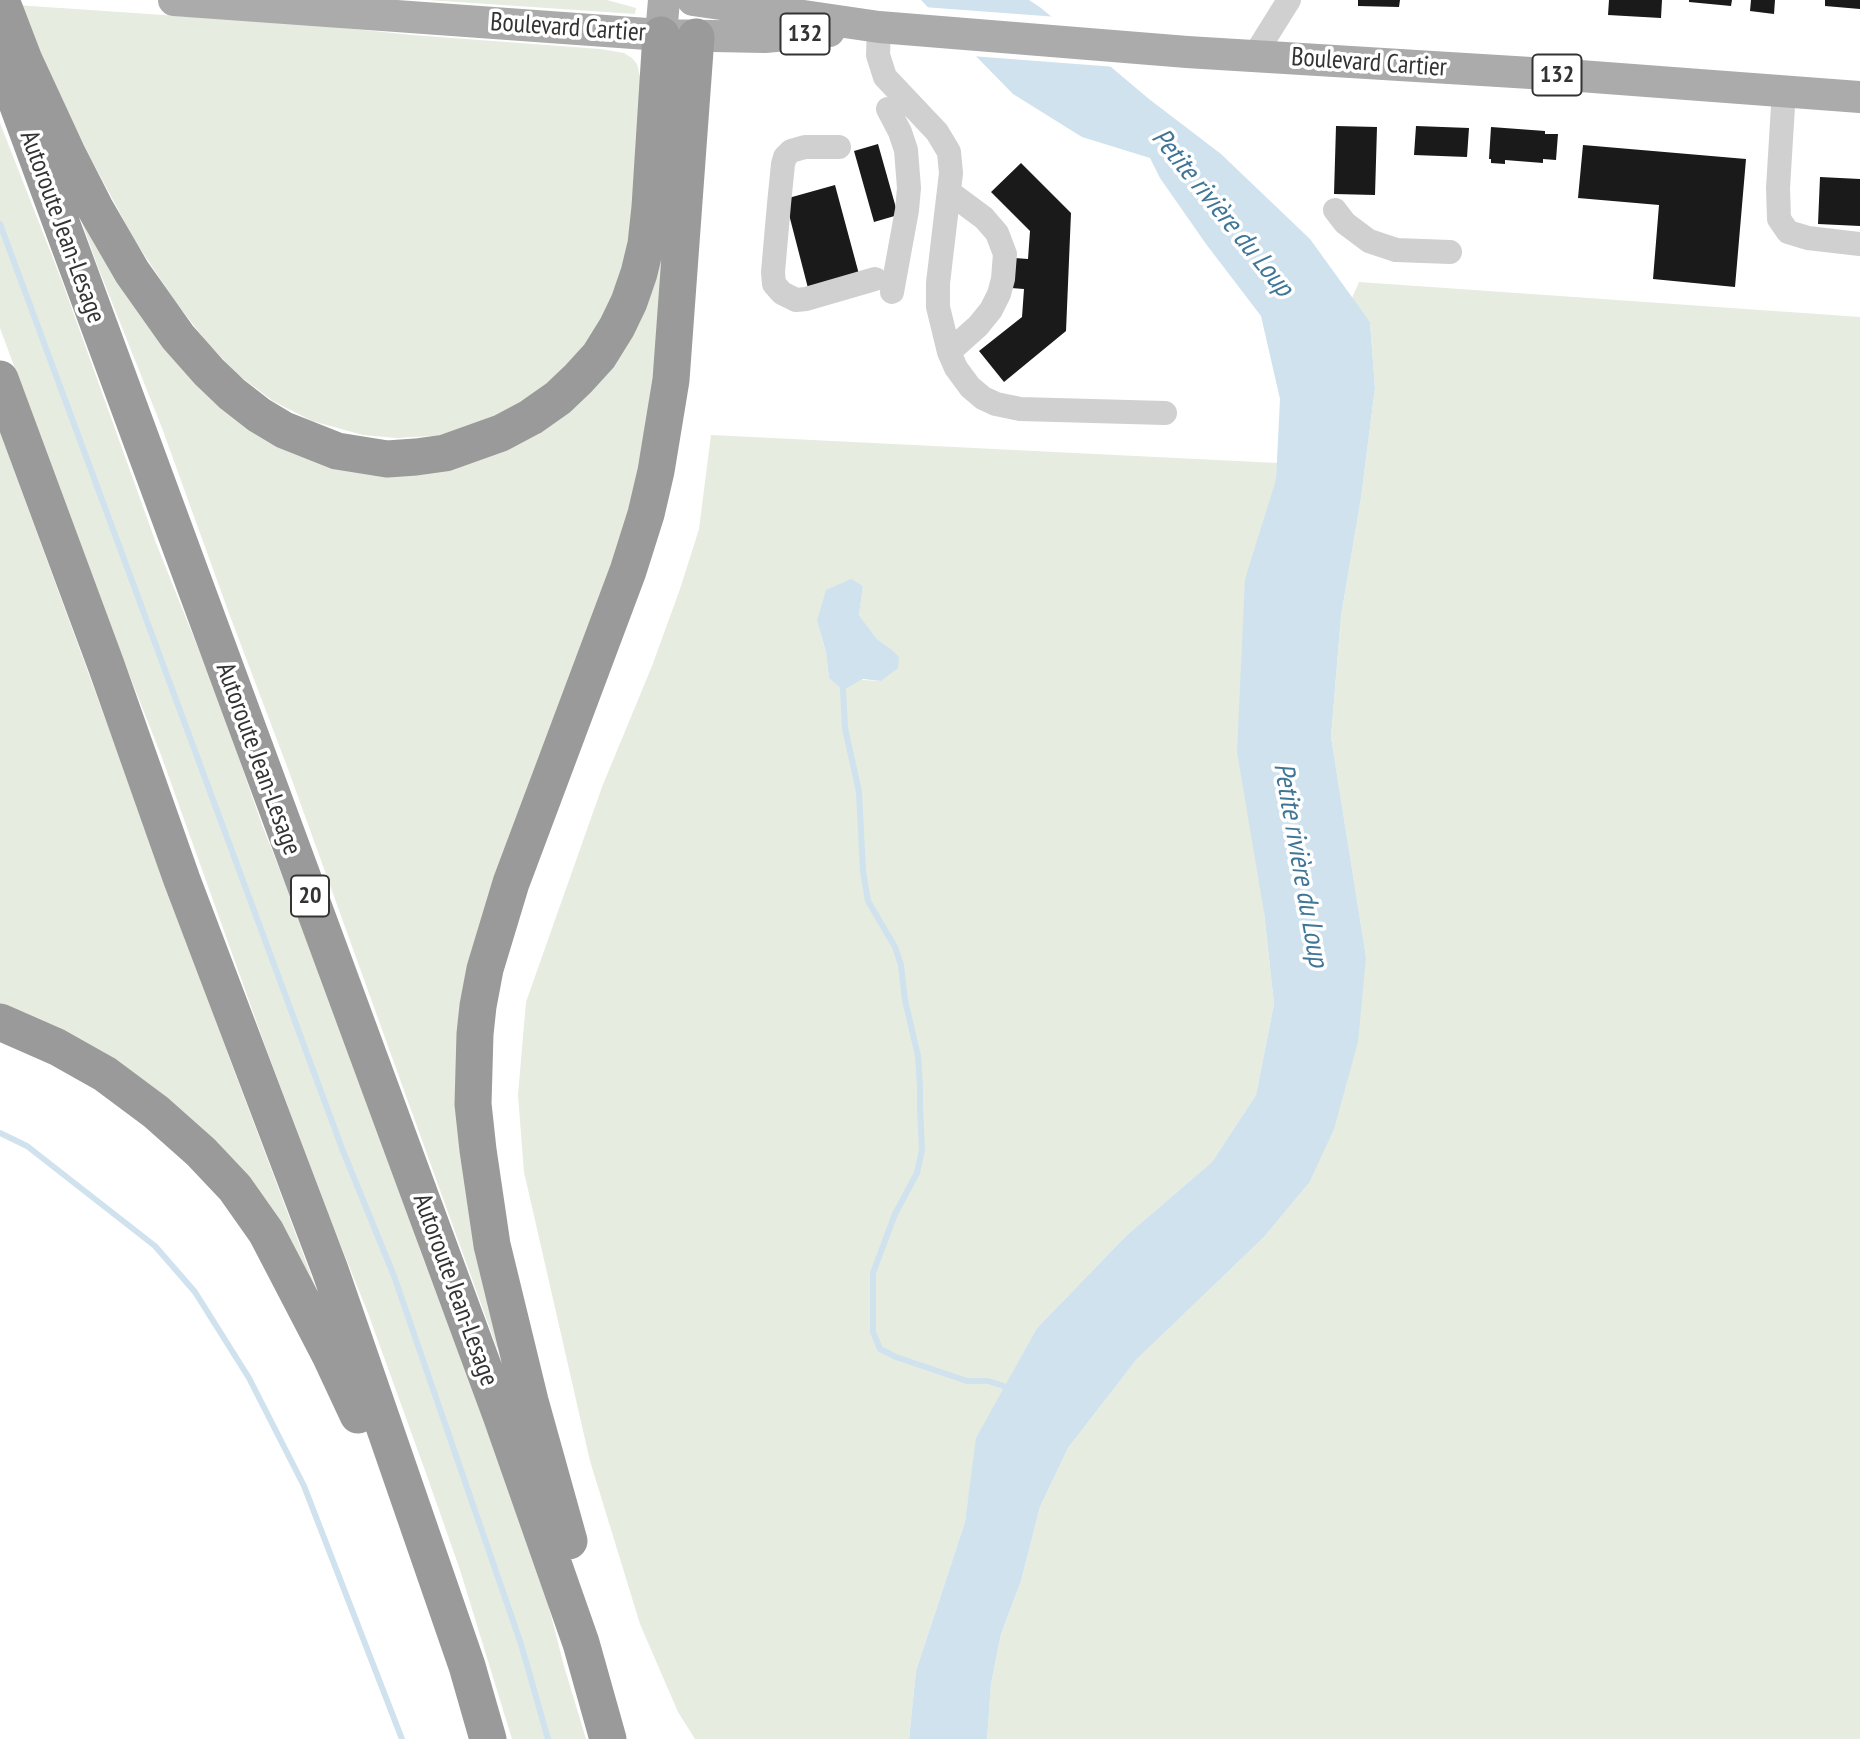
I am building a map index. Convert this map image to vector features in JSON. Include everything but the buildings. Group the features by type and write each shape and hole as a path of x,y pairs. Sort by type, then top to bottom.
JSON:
{"highway":[{"path":"1,0 30,72 95,208 132,272 177,337 232,394 284,430 337,450 387,459 445,453 501,433 558,398 599,356 629,302 646,244 673,24"},
{"path":"620,1739 530,1401 492,1245 478,1150 473,1073 478,1006 494,937 511,883 628,571 656,471 671,380 673,24"},
{"name":"Autoroute Jean-Lesage","path":"0,57 501,1415 581,1643 608,1739"},
{"path":"0,379 182,880 330,1270 467,1666 488,1739"},
{"path":"0,1022 57,1047 105,1074 156,1112 201,1152 235,1188 266,1232 330,1355 361,1420 467,1666"}],"main road":[{"name":"Boulevard Cartier","path":"174,0 673,24 765,37 879,27"},
{"name":"Boulevard Cartier","path":"696,0 879,27 1186,52 1860,97"},
{"path":"673,24 696,0"}],"street":[{"path":"1254,55 1289,0"},
{"path":"879,27 877,55 885,76 937,132 948,152 951,173 938,283 938,307 949,352 956,368 970,387 996,404 1020,409 1164,413"},
{"path":"1784,90 1778,188 1779,219 1788,232 1860,244"},
{"path":"839,147 805,147 791,151 783,164 774,284 782,293 796,300 883,285 907,210 909,170 900,132 888,109"},
{"path":"948,192 984,218 997,233 1005,254 1003,279 991,310 978,326 949,352"},
{"path":"1335,210 1355,232 1377,244 1396,250 1450,252"}],"shaded area":[{"path":"429,0 607,0 636,8 635,14"},
{"path":"16,5 325,26 624,53 637,64 641,81 633,230 621,278 606,315 582,349 553,379 524,402 491,421 451,435 396,438 363,435 312,421 273,401 237,374 205,340 135,241 91,159"},
{"path":"0,123 63,284 156,543 218,698 262,825 326,986 393,1168 421,1253 503,1469 546,1596 586,1739 512,1739 460,1570 368,1313 267,1051 161,755 110,626 0,328"},
{"path":"664,140 660,363 621,545 475,953 504,1347 497,1348 288,769 162,428 81,220 172,354 401,469 599,373"},
{"path":"1359,282 1860,317 1860,1739 987,1739 991,1684 1001,1634 1021,1581 1040,1507 1068,1448 1136,1360 1264,1237 1309,1183 1366,957 1331,737 1341,616 1361,498 1375,388 1370,322 1352,298"},
{"path":"0,432 317,1291 277,1233 0,1010"},
{"path":"711,435 1277,463 1264,912 1274,1004 1256,1095 1212,1162 1127,1235 1037,1328 977,1438 965,1522 916,1671 909,1739 695,1739 678,1712 640,1624 590,1461 524,1172 518,1095 526,1002 602,787 652,666 699,529","holes":["863,585 859,615 877,639 891,649 881,681 829,678 826,652 817,621"]}],"water":[{"name":"Petite rivière du Loup","path":"921,0 1029,0 1149,99 1221,154 1310,239 1370,322 1375,388 1361,498 1341,616 1331,737 1366,957 1358,1042 1334,1129 1309,1183 1264,1237 1136,1360 1068,1448 1040,1507 1021,1581 1001,1634 991,1684 987,1739 909,1739 916,1671 965,1522 976,1438 1037,1328 1127,1235 1212,1162 1256,1095 1274,1004 1264,912 1237,752 1245,579 1276,480 1280,399 1261,316 1206,244 1160,178 1150,158 1082,137 1013,94"},
{"path":"851,579 863,586 859,615 877,639 899,657 898,668 881,681 863,679 843,690 829,678 826,652 817,621 826,590"}],"pier":[{"path":"923,7 1058,17 1116,67 971,56"}],"waterway":[{"path":"0,224 343,1151 394,1276 521,1644 548,1739"},
{"path":"843,690 845,728 859,792 863,871 868,901 895,947 901,965 905,1000 918,1056 920,1086 922,1150 917,1173 895,1214 873,1273 873,1332 880,1349 896,1357 967,1381 988,1381 1010,1388"},
{"path":"0,1133 27,1146 155,1246 195,1292 249,1378 304,1486 402,1739"}]}
